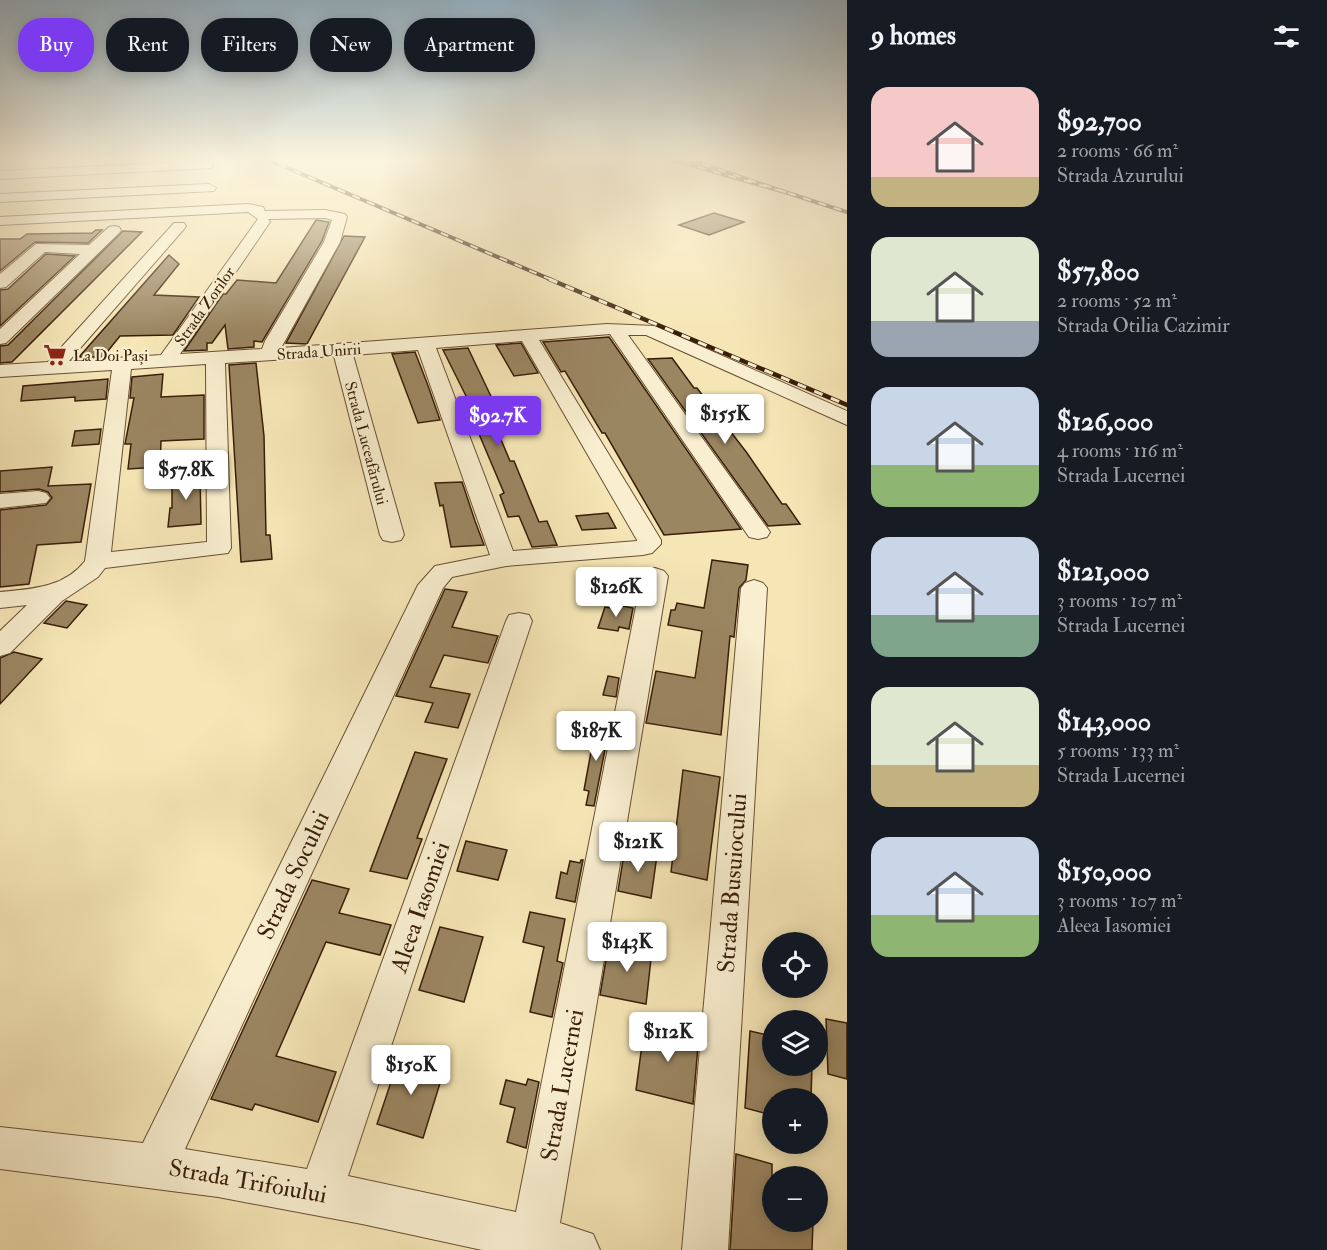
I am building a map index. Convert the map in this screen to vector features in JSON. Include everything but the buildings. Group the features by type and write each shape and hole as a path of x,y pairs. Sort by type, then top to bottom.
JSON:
{"street":[{"path":"0,222 100,216"},
{"path":"0,229 288,216"},
{"path":"270,355 274,341 332,242 340,220 336,216"},
{"name":"Strada Zorilor","path":"167,360 261,218"},
{"path":"54,367 179,226"},
{"path":"0,339 114,230"},
{"path":"0,283 40,247 93,250"},
{"path":"615,329 758,532"},
{"name":"Strada Unirii","path":"0,371 638,329 649,330 847,419"},
{"path":"425,344 504,559 644,548 649,544 649,540 527,335"},
{"name":"Strada Luceafǎrului","path":"342,350 392,535"},
{"path":"97,561 219,557 215,358"},
{"path":"0,647 53,595 89,572 97,561 122,363"},
{"path":"0,501 38,498"},
{"name":"Strada Socului","path":"155,1165 431,585 444,571 504,559"},
{"name":"Strada Lucernei","path":"508,1240 655,576"},
{"name":"Strada Busuiocului","path":"705,1250 754,588"},
{"path":"0,600 53,595"},
{"name":"Aleea Iasomiei","path":"321,1192 519,621"},
{"name":"Strada Trifoiului","path":"0,1148 155,1165 321,1192 508,1240 577,1250"}],"railway":[{"path":"402,216 552,280"},
{"path":"549,279 847,405"}],"place":[{"name":"La Doi Pași","path":"55,355"}]}
